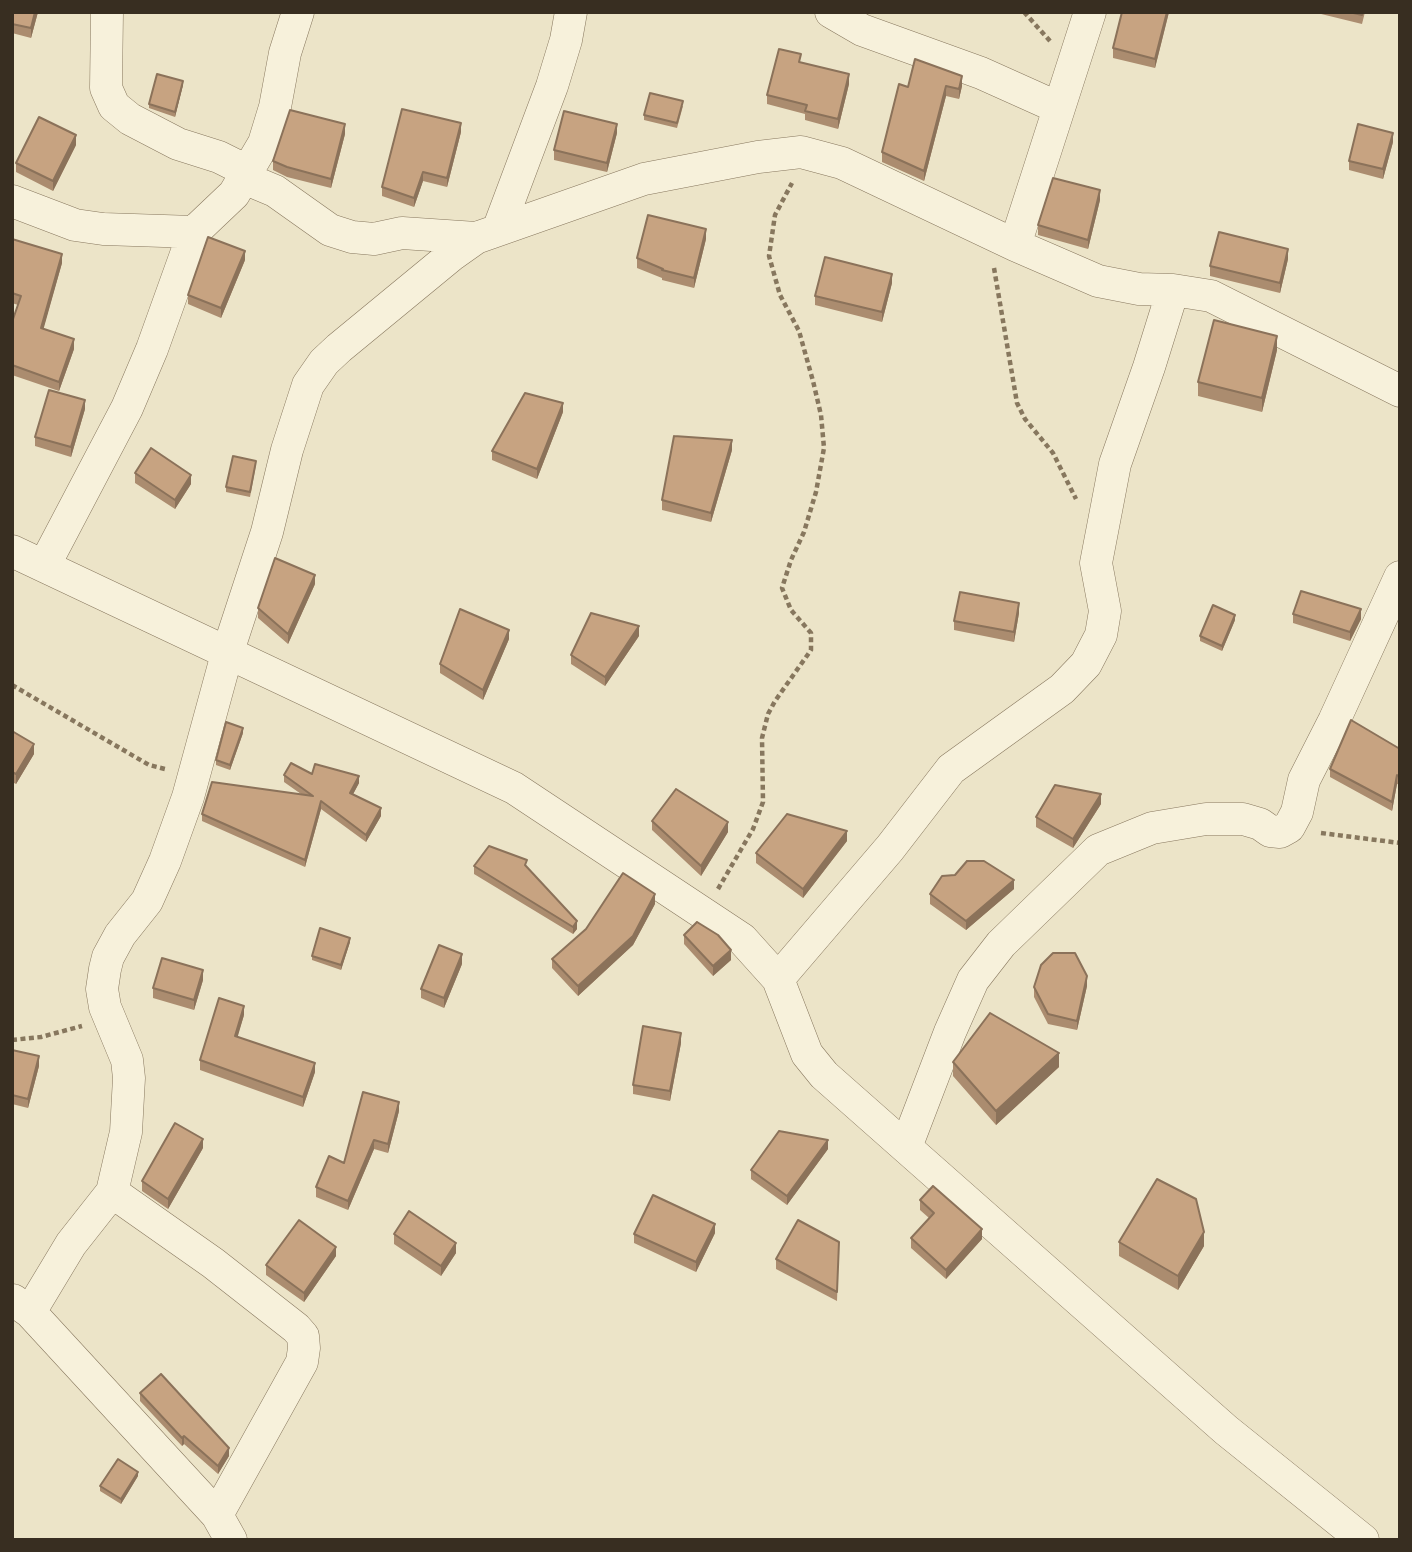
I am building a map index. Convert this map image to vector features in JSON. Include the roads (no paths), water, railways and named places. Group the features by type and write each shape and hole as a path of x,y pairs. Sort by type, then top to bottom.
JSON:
{"street":[{"path":"107,12 106,88 114,106 130,119 178,144 219,157 275,191 330,230 352,237 374,239 402,233 487,234"},
{"path":"44,566 127,408 152,349 194,232 234,194 264,143 275,107 285,52 298,12"},
{"path":"487,234 552,86 566,40 571,12"},
{"path":"831,12 862,30 981,73 1059,108"},
{"path":"1003,239 1059,108 1090,12"},
{"path":"112,1192 214,1263 303,1336 302,1362 224,1527 18,1306 112,1192 127,1132 129,1078 127,1060 105,1007 102,989 108,957 131,918 147,901 164,861 193,777 227,654 267,532 287,450 307,385 324,362 339,348 452,255 487,234 644,179 758,157 805,153 842,163 1098,281 1139,289 1172,290 1211,296 1400,391"},
{"path":"12,201 75,225 103,229 194,232"},
{"path":"778,979 872,869 951,769 1062,689 1086,664 1101,635 1105,611 1096,564 1115,464 1149,367 1172,290"},
{"path":"12,551 514,788 742,939 778,979 807,1054 824,1075 1226,1430 1363,1540"},
{"path":"906,1147 973,980 1001,944 1098,850 1152,828 1206,819 1243,819 1260,824 1270,831 1280,832 1289,827 1297,812 1304,780 1400,577"}]}
